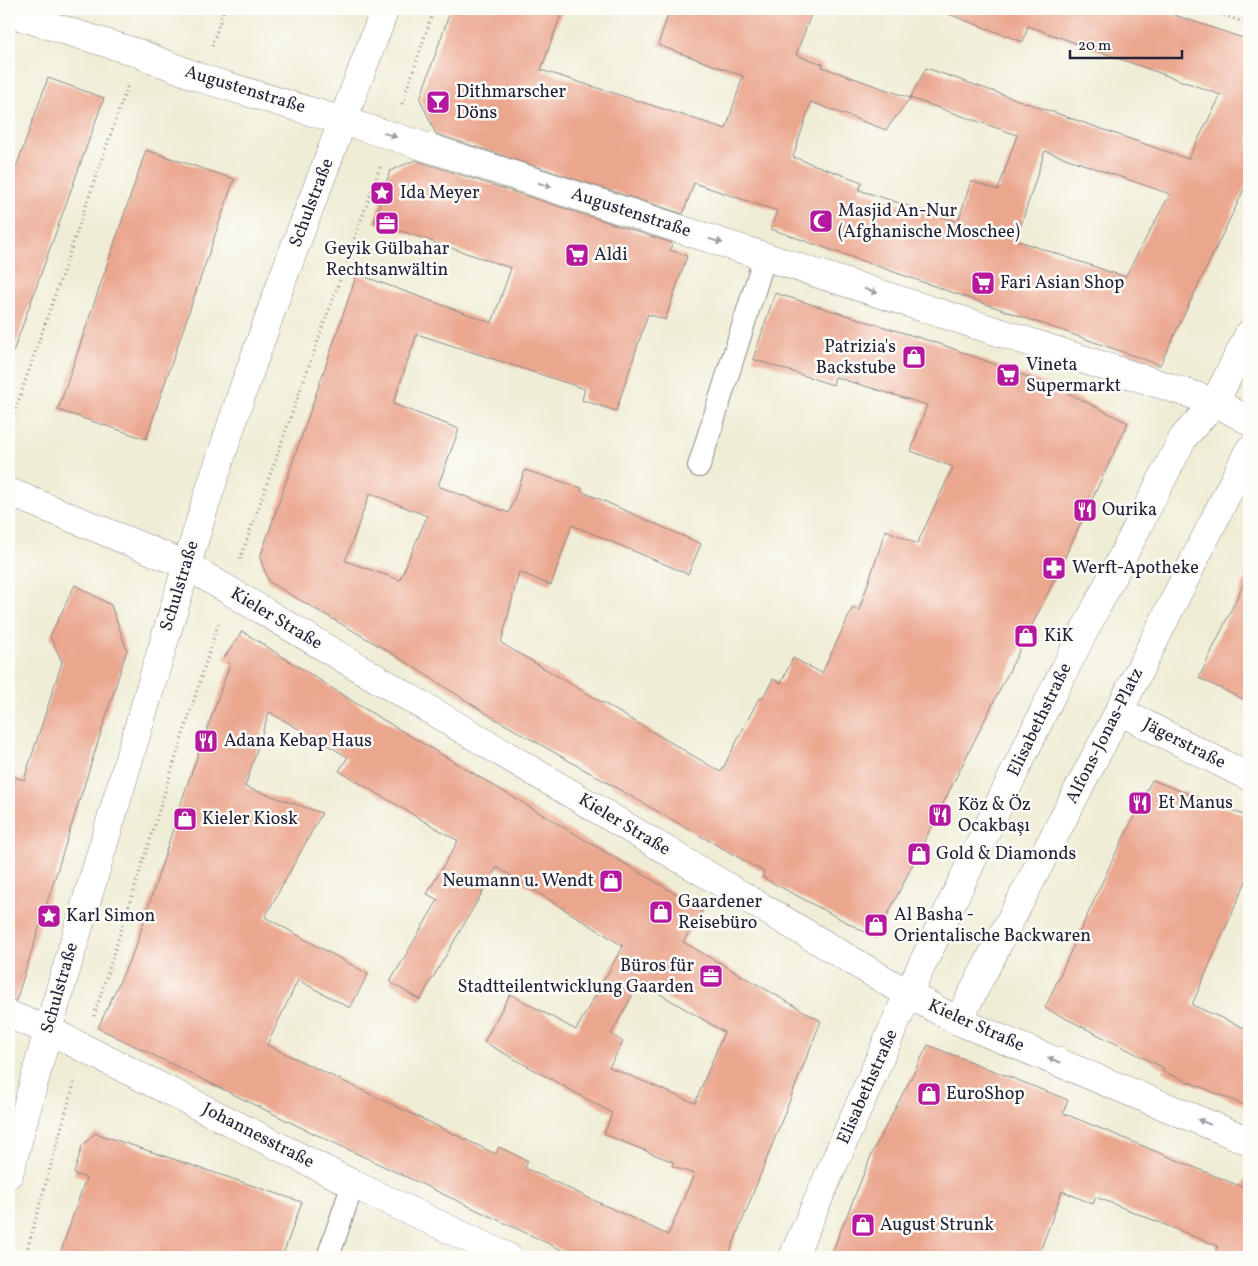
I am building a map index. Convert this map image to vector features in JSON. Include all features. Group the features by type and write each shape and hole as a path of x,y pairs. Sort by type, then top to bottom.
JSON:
{"street":[{"name":"Schulstraße","path":"9,1174 48,1030 186,565 243,390 385,9"},
{"name":"Augustenstraße","path":"9,13 138,54 201,78 344,120 1215,402 1249,421"},
{"name":"Elisabethstraße","path":"793,1257 908,994 1052,694 1183,438 1215,402 1249,334"},
{"name":"Alfons-Jonas-Platz","path":"958,1021 1119,711 1249,450"},
{"name":"Kieler Straße","path":"9,492 186,565 908,994 958,1021 1249,1141"},
{"name":"Jägerstraße","path":"1119,711 1249,777"},
{"name":"Johannesstraße","path":"9,1015 48,1030 353,1184 508,1257"}],"lane":[{"path":"699,466 765,256"},
{"path":"328,1257 353,1184"}],"path":[{"path":"201,78 224,9"},
{"path":"25,1257 84,1048 229,590 392,136 434,9"},
{"path":"1205,9 1249,24"},
{"path":"9,428 138,54"}],"building":[{"path":"451,9 563,9 541,70 726,129 743,76 658,45 670,9 813,9 796,55 823,64 822,67 910,98 926,68 1188,159 1221,95 1028,26 1023,42 943,12 944,9 1156,9 1249,40 1249,179 1160,365 771,229 777,211 694,183 683,214 436,134 420,99","holes":["910,98 1017,135 998,190 971,181 958,222 859,190 862,182 793,157 811,102 886,130","1045,151 1170,194 1125,277 1016,240"]},
{"path":"48,78 104,98 13,352 9,351 9,187"},
{"path":"146,150 234,179 146,439 58,410"},
{"path":"415,160 672,243 670,250 687,256 665,320 648,314 616,411 582,400 585,389 417,334 393,404 459,429 438,486 509,513 525,470 582,488 581,491 701,544 688,574 572,525 551,585 519,572 501,643 721,772 759,698 762,699 773,679 781,683 793,658 822,673 853,607 859,610 886,530 917,544 953,467 911,451 927,405 835,377 833,385 753,359 775,293 946,346 1060,389 1128,423 1045,599 876,938 762,877 764,872 492,717 393,654 269,582 260,558 357,274 492,323 511,268 374,222 390,171","holes":["370,493 427,516 400,580 345,561"]},
{"path":"1249,572 1249,702 1199,678"},
{"path":"75,585 111,605 127,650 16,1001 9,1000 9,796 15,777 24,780 62,662 50,636"},
{"path":"242,631 365,709 703,910 683,942 821,1021 728,1257 577,1257 298,1126 98,1028 136,946 185,791 230,664 224,658","holes":["269,712 348,757 339,771 458,841 427,894 438,900 390,982 420,1000 497,867 623,946 576,1030 510,994 484,1042 612,1113 604,1134 673,1162 672,1166 694,1174 668,1235 525,1168 528,1161 499,1147 496,1154 267,1045 298,980 350,1008 368,974 265,917 322,813 245,787","640,982 724,1032 695,1103 609,1067 623,1042 611,1034"]},
{"path":"1152,780 1249,817 1249,874 1192,1005 1249,1030 1249,1107 1162,1071 1164,1068 1045,1008 1110,865"},
{"path":"928,1045 1068,1100 1063,1113 1242,1187 1249,1172 1249,1257 1213,1257 1218,1246 1096,1197 1093,1204 1062,1191 1038,1257 830,1257 873,1151"},
{"path":"95,1133 302,1202 282,1257 59,1257 86,1178 74,1174 82,1146"}],"place":[{"name":"Dithmarscher Döns","path":"438,102"},
{"name":"Ida Meyer","path":"382,193"},
{"name":"Masjid An-Nur (Afghanische Moschee)","path":"821,221"},
{"name":"Geyik Gülbahar Rechtsanwältin","path":"387,223"},
{"name":"Aldi","path":"577,255"},
{"name":"Fari Asian Shop","path":"983,283"},
{"name":"Patrizia's Backstube","path":"914,357"},
{"name":"Vineta Supermarkt","path":"1008,375"},
{"name":"Ourika","path":"1085,510"},
{"name":"Werft-Apotheke","path":"1054,568"},
{"name":"KiK","path":"1026,636"},
{"name":"Adana Kebap Haus","path":"206,741"},
{"name":"Et Manus","path":"1140,803"},
{"name":"Köz & Öz Ocakbaşı","path":"940,815"},
{"name":"Kieler Kiosk","path":"185,819"},
{"name":"Gold & Diamonds","path":"919,854"},
{"name":"Neumann u. Wendt","path":"611,881"},
{"name":"Gaardener Reisebüro","path":"661,912"},
{"name":"Karl Simon","path":"49,916"},
{"name":"Al Basha - Orientalische Backwaren","path":"876,925"},
{"name":"Büros für Stadtteilentwicklung Gaarden","path":"711,976"},
{"name":"EuroShop","path":"929,1094"},
{"name":"August Strunk","path":"863,1225"}]}
